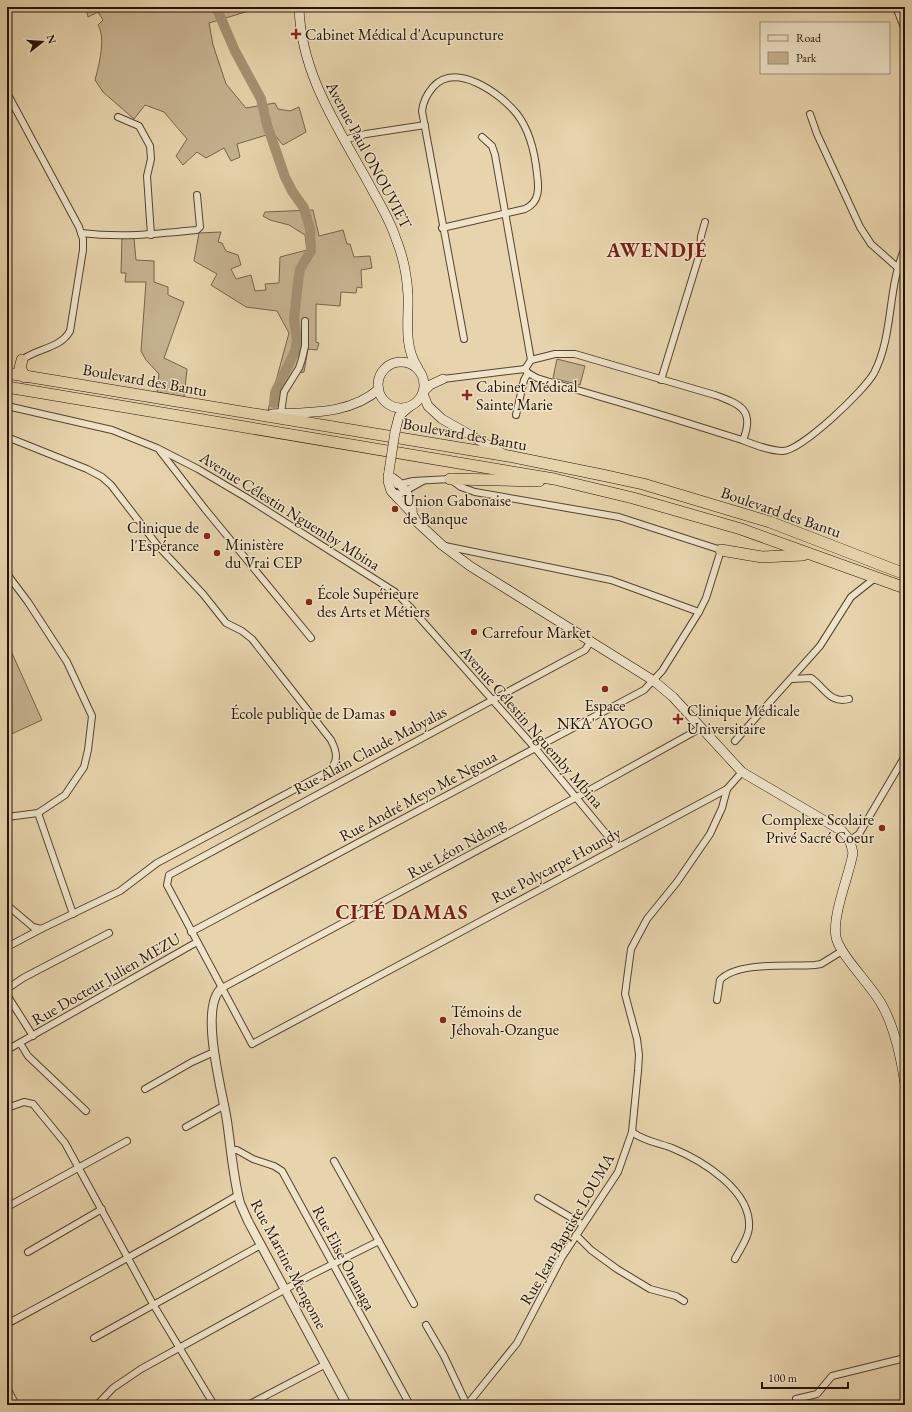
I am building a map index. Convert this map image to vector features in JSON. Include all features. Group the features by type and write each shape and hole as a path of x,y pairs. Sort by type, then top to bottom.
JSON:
{"highway":[{"path":"7,370 22,360"},
{"path":"22,360 20,368 25,377"},
{"name":"Boulevard des Bantu","path":"7,373 508,456 602,475 699,500 770,522 905,574"},
{"name":"Boulevard des Bantu","path":"7,387 554,479 633,498 741,529 905,588"},
{"path":"450,479 547,482 554,479"},
{"path":"721,550 762,557 807,554"}],"main road":[{"name":"Avenue Paul ONOUVIET","path":"299,7 301,33 308,65 323,101 374,192 397,239 405,271 408,293 408,342 410,353 420,371"},
{"path":"250,414 327,410 350,406 371,396 378,389 380,376 383,370 393,363 403,352 408,342"},
{"path":"393,363 406,362 433,379 443,380"},
{"path":"420,371 425,385 423,392 418,401 401,414 396,427 388,474 391,490 410,511 411,515 442,546 470,566 654,680 673,698 742,772 842,831 850,840 853,853 835,928 838,944 882,1005 895,1039 905,1084"},
{"path":"423,392 430,385 443,380"},
{"path":"378,389 393,411 396,427"},
{"path":"423,392 428,406 442,419 508,456"},
{"path":"387,403 398,408 409,407"},
{"path":"388,474 403,488 412,508 411,515"}],"street":[{"path":"896,7 905,30"},
{"path":"442,228 530,207 535,201 538,193 536,165 529,135 517,114 480,84 468,79 452,77 435,84 424,100 422,111 439,202 442,228 458,301 460,322 464,339"},
{"path":"7,93 81,233 83,250 70,331 61,342 35,352 22,360"},
{"path":"810,114 817,134 860,227 872,244 897,267"},
{"path":"118,117 138,126 150,146 151,159 146,176 151,235"},
{"path":"344,140 366,134 425,125"},
{"path":"482,137 492,146 531,360 524,380 516,415"},
{"path":"81,233 111,237 151,235 199,228 197,195"},
{"path":"661,380 700,254 700,236 705,222"},
{"path":"443,380 527,371 551,382 776,450 784,451 794,448 845,406 866,385 873,374 883,348 897,267 905,248"},
{"path":"281,413 284,392 300,368 305,346 305,321"},
{"path":"531,360 555,354 575,354 737,403 743,409 747,421 743,440"},
{"name":"Avenue Célestin Nguemby Mbina","path":"7,406 107,429 157,448 183,461 247,498 395,592 535,748 617,847"},
{"path":"7,437 87,469 106,481 158,546 203,594 226,623 242,631 252,639 331,740 335,749 336,759 334,766 329,771 157,863 120,891 7,947"},
{"path":"157,448 311,638"},
{"path":"177,474 178,465 183,461"},
{"path":"391,490 403,488 423,481 450,479 461,487 476,492 619,517 721,550"},
{"path":"475,480 476,492"},
{"path":"391,490 398,494 403,488"},
{"path":"442,546 611,580 699,612"},
{"name":"Rue André Meyo Me Ngoua","path":"191,932 644,690 654,680 699,612 706,598 721,550"},
{"path":"7,574 28,602 67,662 92,716 88,750 84,767 65,795 38,813 7,817"},
{"path":"736,741 820,646 851,596 876,578"},
{"name":"Rue Alain Claude Mabyalas","path":"191,932 167,885 169,874 491,699 585,650 591,641"},
{"path":"792,679 811,678 832,699 842,701 849,699"},
{"name":"Rue Léon Ndong","path":"222,988 575,798 701,728"},
{"path":"850,840 859,834 905,756"},
{"name":"Rue Polycarpe Houndy","path":"222,988 252,1044 727,789 742,772"},
{"name":"Rue Jean-Baptiste LOUMA","path":"467,1405 518,1343 550,1280 582,1224 613,1182 632,1132 639,1055 637,1039 625,994 631,949 648,919 677,882 710,834 722,808 727,789"},
{"path":"38,813 73,914"},
{"path":"7,905 33,927 41,929"},
{"path":"191,932 222,988"},
{"path":"7,989 23,978 109,933"},
{"name":"Rue Docteur Julien MEZU","path":"7,1050 197,942"},
{"path":"717,1000 720,980 730,972 765,967 822,964 842,951"},
{"name":"Rue Martine Mengome","path":"222,988 215,996 212,1011 214,1052 232,1150 238,1195 243,1212 347,1405"},
{"path":"7,995 33,1036"},
{"path":"895,1039 905,1041"},
{"path":"20,1043 28,1056 86,1111"},
{"path":"145,1089 192,1062 214,1052"},
{"path":"7,1108 24,1102 33,1104 65,1143 153,1304 214,1405"},
{"path":"186,1127 224,1105"},
{"path":"632,1132 638,1137 675,1150 704,1164 722,1176 731,1186 744,1209 749,1227 746,1238 735,1259"},
{"path":"7,1207 127,1141"},
{"name":"Rue Elise Onanaga","path":"232,1150 237,1150 253,1159 274,1166 282,1171 331,1264 410,1405"},
{"path":"334,1161 414,1304"},
{"path":"7,1324 128,1257 186,1227 238,1195"},
{"path":"538,1198 582,1224"},
{"path":"28,1252 102,1209"},
{"path":"576,1235 591,1250 616,1269 650,1289 676,1296 684,1301"},
{"path":"97,1405 123,1380 331,1264 379,1241"},
{"path":"94,1338 261,1245"},
{"path":"426,1325 444,1356 467,1405"},
{"path":"796,1399 817,1394 832,1376 905,1358"},
{"path":"248,1405 326,1364"},
{"path":"7,1388 15,1402 7,1403"}],"green space":[{"path":"86,7 262,7 209,23 213,45 226,84 246,108 275,103 278,109 290,111 299,107 306,132 283,145 273,133 237,144 240,157 231,161 224,148 206,158 197,152 183,165 176,156 187,139 164,112 145,105 134,119 103,92 95,80 102,44 98,25 103,20 98,12 88,17"},
{"path":"313,210 319,236 343,230 347,244 350,244 354,257 370,256 372,268 361,270 362,288 357,287 356,293 341,292 340,306 316,304 316,342 319,343 317,350 308,349 304,372 291,374 283,410 268,410 289,333 277,311 246,307 211,285 217,274 194,261 199,233 221,232 218,242 222,243 226,251 238,255 241,265 231,269 236,279 251,275 255,291 266,290 265,284 279,283 280,257 307,250 305,235 289,225 270,220 263,216 265,212"},
{"path":"122,237 134,238 136,260 154,261 154,282 168,287 168,295 184,302 164,358 187,369 184,397 157,392 159,374 146,360 141,351 146,282 125,282 126,273 121,273"},
{"path":"557,359 585,366 580,385 553,378"},
{"path":"7,642 42,720 7,736"}],"waterway":[{"path":"216,7 235,51 261,99 267,125 285,177 292,191 304,208 310,229 311,251 300,269 298,282 294,319 297,340 295,351 275,393 274,403"}],"place":[{"name":"Cabinet Médical d'Acupuncture","path":"296,34"},
{"name":"Cabinet Médical Sainte Marie","path":"467,395"},
{"name":"Union Gabonaise de Banque","path":"395,509"},
{"name":"Clinique de l'Espérance","path":"207,536"},
{"name":"Ministère du Vrai CEP","path":"217,553"},
{"name":"École Supérieure des Arts et Métiers","path":"309,602"},
{"name":"Carrefour Market","path":"474,632"},
{"name":"Espace NKA' AYOGO","path":"605,689"},
{"name":"École publique de Damas","path":"393,713"},
{"name":"Clinique Médicale Universitaire","path":"678,719"},
{"name":"Complexe Scolaire Privé Sacré Coeur","path":"882,828"},
{"name":"Témoins de Jéhovah-Ozangue","path":"443,1020"}],"district":[{"name":"AWENDJÉ","path":"657,250"},
{"name":"CITÉ DAMAS","path":"402,912"}]}
